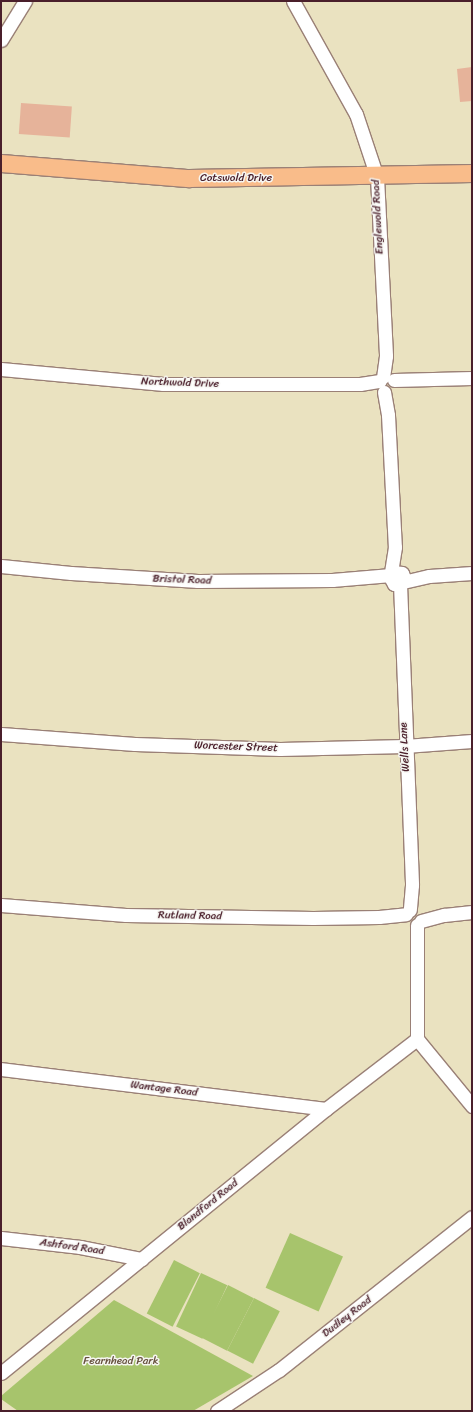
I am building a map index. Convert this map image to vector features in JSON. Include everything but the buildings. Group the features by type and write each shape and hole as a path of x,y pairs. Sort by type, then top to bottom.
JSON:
{"main road":[{"name":"Cotswold Drive","path":"1,163 189,178 377,177 472,173"}],"street":[{"path":"1,40 25,1"},
{"name":"Englewold Road","path":"294,1 356,114 377,177 397,578"},
{"name":"Northwold Drive","path":"1,369 163,384 387,384 472,378"},
{"name":"Bristol Road","path":"1,566 71,573 198,581 364,579 472,573"},
{"name":"Wells Lane","path":"397,578 400,610 405,746 414,917 417,1039"},
{"name":"Worcester Street","path":"1,734 135,744 272,749 405,746 472,741"},
{"name":"Rutland Road","path":"1,905 126,915 414,917 472,912"},
{"path":"417,1039 472,1106"},
{"name":"Blandford Road","path":"1,1373 326,1109 417,1039"},
{"name":"Wantage Road","path":"1,1069 326,1109"},
{"name":"Dudley Road","path":"217,1411 279,1370 472,1217"},
{"name":"Ashford Road","path":"1,1238 80,1247 142,1259"}],"green space":[{"path":"290,1233 343,1257 319,1311 266,1288"},
{"path":"174,1260 200,1273 173,1327 147,1313"},
{"path":"201,1273 227,1285 202,1339 176,1326"},
{"path":"228,1285 254,1298 227,1351 201,1338"},
{"path":"254,1298 280,1311 253,1364 227,1351"},
{"name":"Fearnhead Park","path":"114,1300 253,1376 193,1411 18,1411 1,1399 1,1396"}]}
